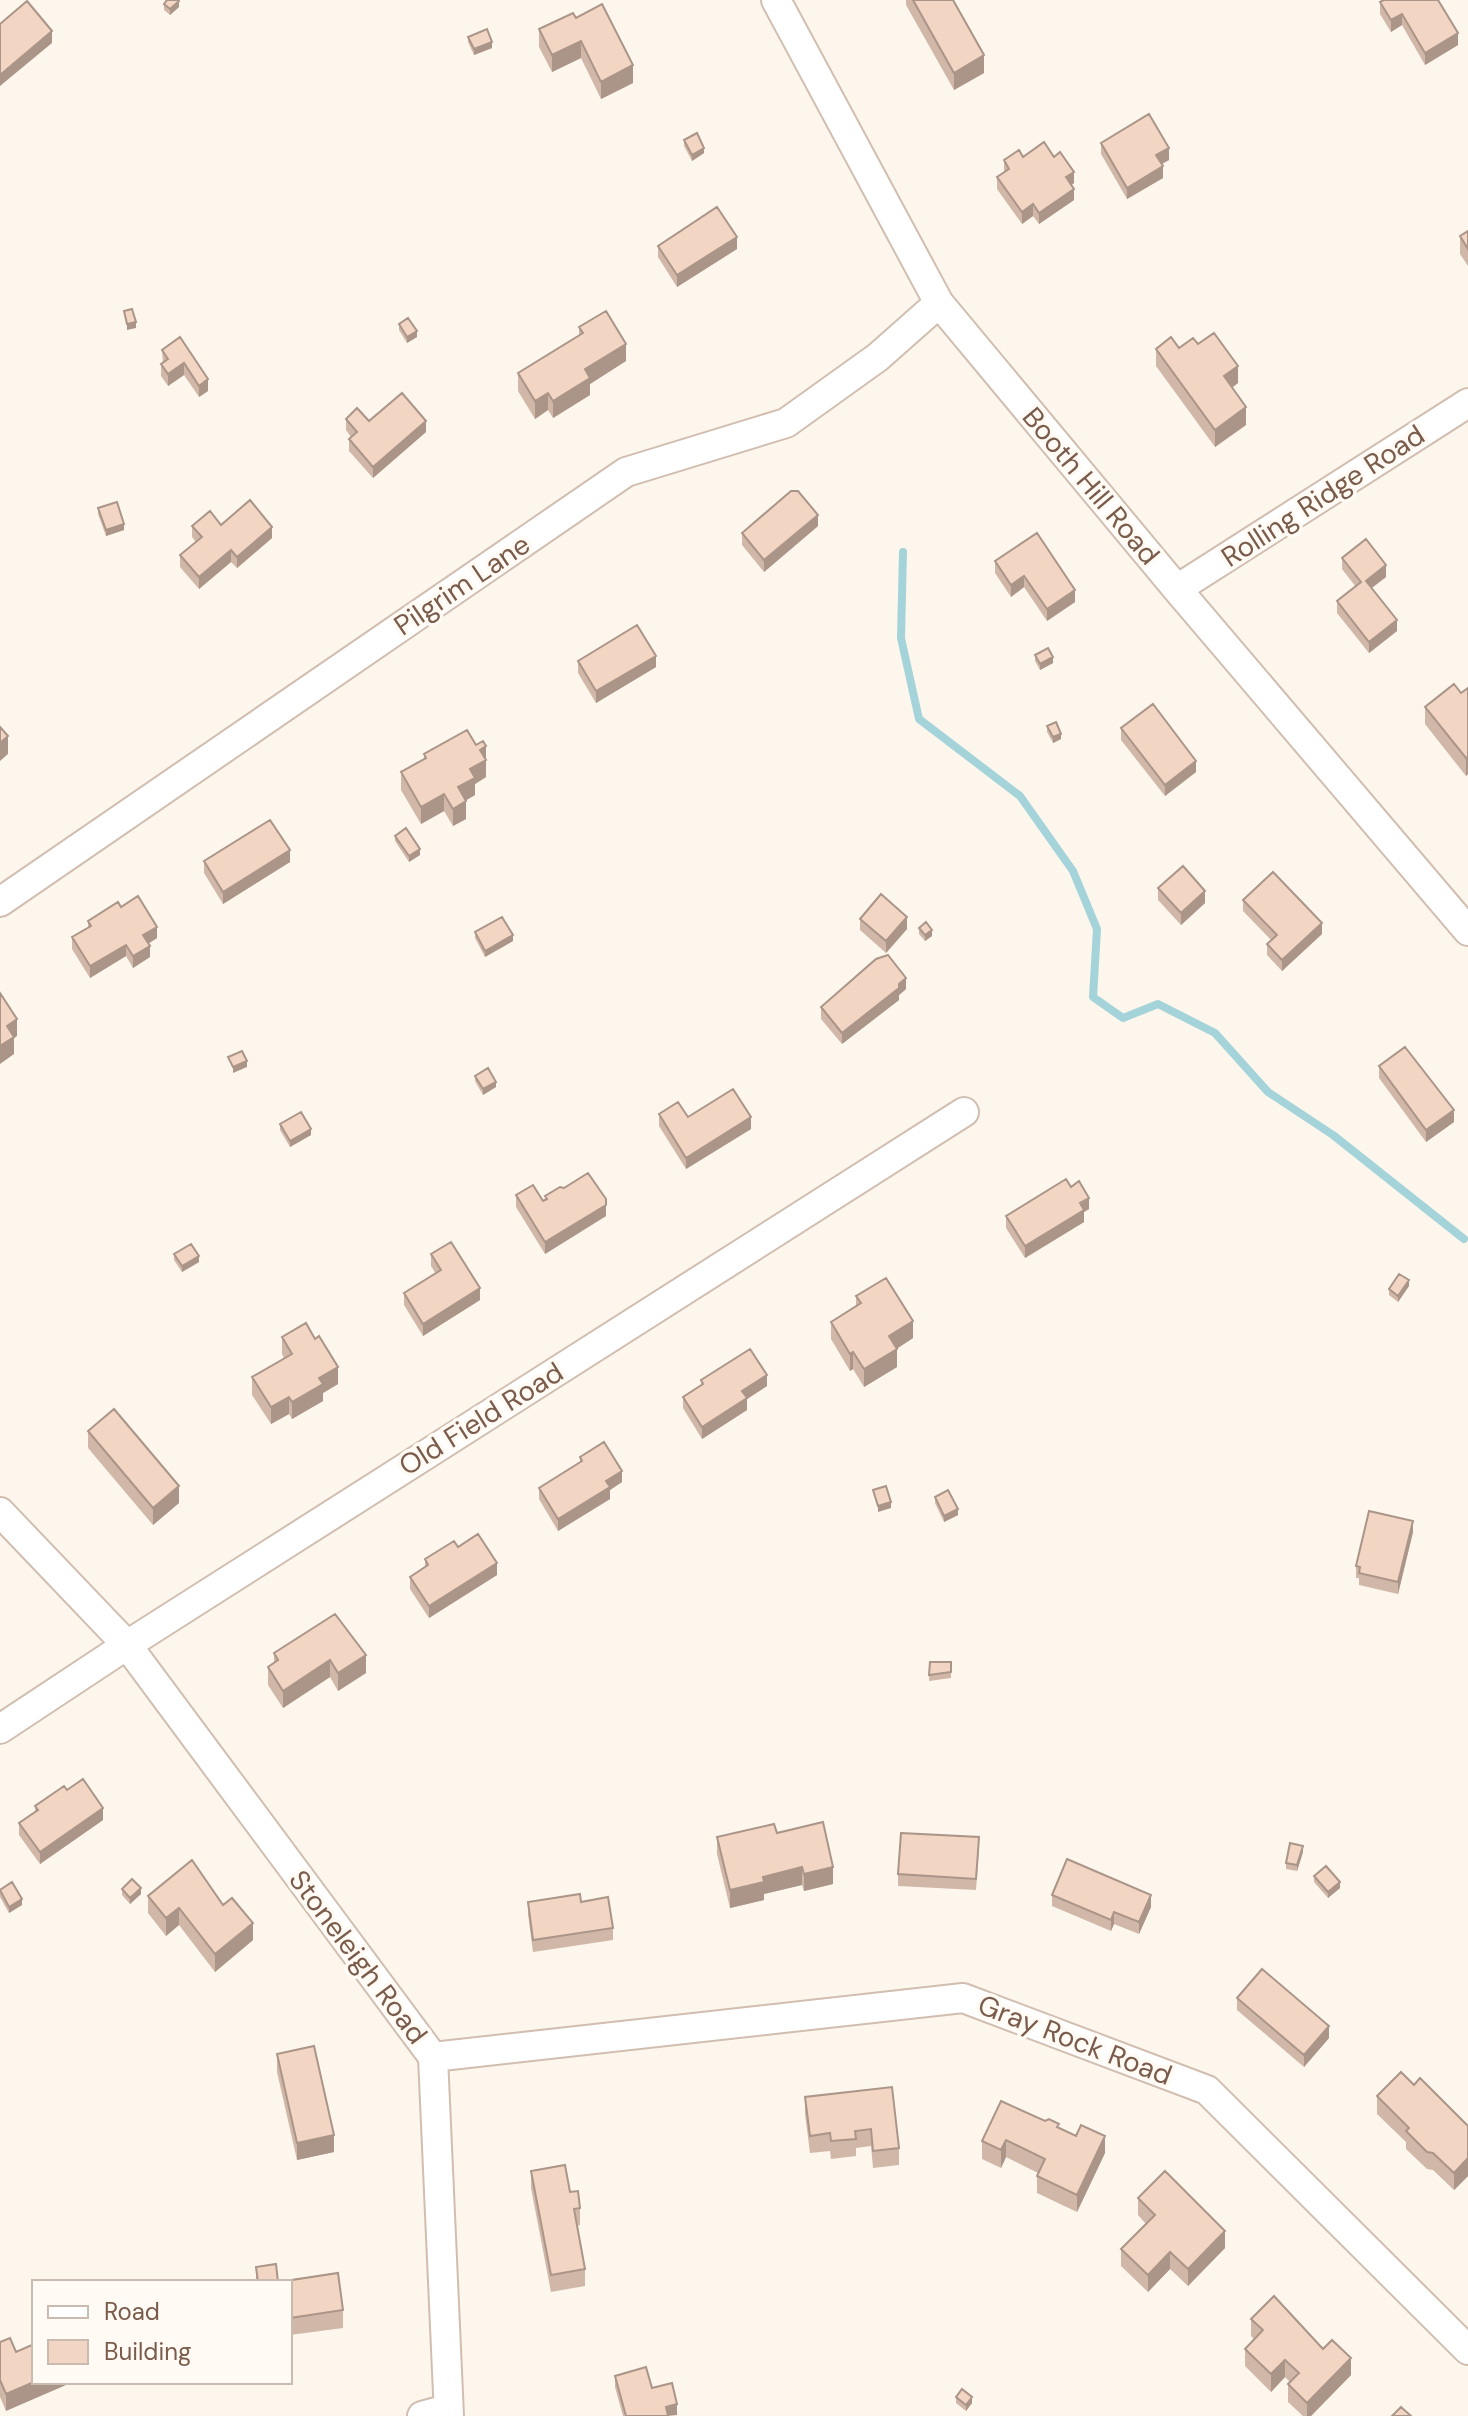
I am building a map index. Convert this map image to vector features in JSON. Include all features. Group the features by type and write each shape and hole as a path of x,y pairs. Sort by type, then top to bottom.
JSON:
{"street":[{"name":"Booth Hill Road","path":"776,0 939,303 1468,931"},
{"name":"Pilgrim Lane","path":"0,902 626,472 786,423 878,357 939,303"},
{"name":"Rolling Ridge Road","path":"1177,589 1468,403"},
{"name":"Old Field Road","path":"0,1729 964,1112"},
{"name":"Stoneleigh Road","path":"0,1512 127,1645 433,2057 440,2414"},
{"name":"Gray Rock Road","path":"433,2057 963,1998 1207,2090 1468,2350"}],"building":[{"path":"167,0 179,1 170,9 164,4"},
{"path":"913,0 953,0 984,55 954,73"},
{"path":"1438,0 1458,33 1425,53 1402,14 1391,20 1380,2"},
{"path":"27,1 52,31 0,75 0,24"},
{"path":"602,4 633,65 601,82 581,41 552,55 539,29 573,13 576,18"},
{"path":"487,29 492,42 474,49 468,37"},
{"path":"1149,114 1169,148 1156,155 1163,166 1127,188 1101,143"},
{"path":"697,133 704,148 692,155 684,140"},
{"path":"1044,142 1054,157 1060,152 1074,172 1066,177 1074,189 1039,213 1033,204 1022,212 997,177 1009,169 1004,160 1019,150 1023,157"},
{"path":"717,207 737,237 677,275 658,246"},
{"path":"1468,231 1468,249 1460,236"},
{"path":"132,309 136,322 127,324 124,311"},
{"path":"606,311 626,344 585,369 590,378 553,401 548,393 535,401 518,373 583,333 579,327"},
{"path":"408,318 417,331 407,337 399,324"},
{"path":"1214,333 1238,366 1224,376 1246,407 1215,430 1156,349 1171,337 1179,348 1193,338 1198,344"},
{"path":"180,337 208,379 199,386 184,363 168,374 161,364 168,359 162,350"},
{"path":"402,393 426,421 373,467 349,439 357,432 346,419 357,408 369,421"},
{"path":"791,491 798,491 818,515 764,560 742,533"},
{"path":"250,500 272,527 237,557 231,550 199,577 180,555 202,537 192,526 210,511 221,525"},
{"path":"117,502 124,524 106,530 98,508"},
{"path":"1037,533 1075,590 1047,609 1024,576 1011,585 995,561"},
{"path":"1366,539 1386,565 1366,581 1397,620 1369,642 1337,601 1361,582 1342,558"},
{"path":"637,625 656,656 596,691 578,661"},
{"path":"1048,648 1053,657 1040,664 1035,655"},
{"path":"1454,684 1461,693 1468,688 1466,758 1425,707"},
{"path":"1153,704 1196,761 1165,785 1121,728"},
{"path":"1056,722 1061,734 1053,737 1047,726"},
{"path":"0,727 8,736 0,743"},
{"path":"467,730 476,745 483,741 486,746 480,750 486,760 470,769 475,778 458,787 466,801 453,809 444,794 421,807 401,772 426,758 424,754"},
{"path":"270,820 290,850 223,892 204,861"},
{"path":"406,828 420,849 409,856 395,836"},
{"path":"1183,866 1205,891 1181,913 1158,888"},
{"path":"1273,872 1322,923 1282,960 1267,944 1277,935 1243,900"},
{"path":"881,894 907,917 886,941 860,919"},
{"path":"138,896 157,927 143,935 150,946 133,956 126,945 90,966 72,937 91,926 88,921 118,902 121,907"},
{"path":"502,917 513,935 485,951 475,932"},
{"path":"926,922 932,930 925,935 919,928"},
{"path":"888,955 906,978 899,988 842,1033 821,1007 876,959"},
{"path":"0,993 17,1019 7,1026 14,1037 0,1046"},
{"path":"1405,1047 1454,1110 1426,1130 1379,1066"},
{"path":"242,1051 247,1061 233,1067 228,1057"},
{"path":"488,1068 496,1082 483,1089 475,1076"},
{"path":"733,1089 751,1117 686,1158 659,1114 678,1102 688,1117"},
{"path":"301,1112 311,1129 290,1141 280,1124"},
{"path":"588,1173 606,1199 606,1205 545,1242 516,1195 533,1185 543,1201 547,1199 545,1196"},
{"path":"1066,1179 1071,1187 1079,1181 1089,1198 1080,1203 1084,1210 1025,1246 1006,1216"},
{"path":"451,1242 480,1288 423,1324 404,1293 441,1270 431,1254"},
{"path":"191,1244 199,1256 182,1266 174,1254"},
{"path":"1399,1274 1409,1280 1398,1296 1389,1289"},
{"path":"886,1278 913,1321 889,1336 897,1349 864,1369 853,1352 850,1354 831,1322 861,1303 856,1296"},
{"path":"306,1323 315,1339 319,1336 338,1367 319,1378 323,1384 292,1402 289,1397 271,1407 252,1377 292,1354 282,1337"},
{"path":"750,1349 767,1375 742,1391 747,1398 702,1427 683,1397 703,1384 701,1380"},
{"path":"114,1409 179,1486 153,1508 88,1431"},
{"path":"604,1442 622,1471 606,1481 610,1487 558,1519 539,1488 582,1461 580,1457"},
{"path":"886,1486 891,1502 878,1506 873,1490"},
{"path":"948,1490 958,1509 944,1516 935,1497"},
{"path":"1369,1511 1413,1521 1398,1582 1359,1573 1360,1567 1356,1566"},
{"path":"478,1534 497,1563 429,1606 410,1577 428,1565 425,1559 454,1541 458,1547"},
{"path":"335,1614 366,1655 338,1673 330,1660 283,1691 268,1667 278,1660 274,1653"},
{"path":"930,1662 951,1662 951,1672 929,1675"},
{"path":"83,1779 103,1808 40,1852 19,1823 38,1810 35,1806 64,1786 67,1790"},
{"path":"823,1822 833,1867 804,1874 802,1867 763,1877 764,1882 730,1890 717,1837 774,1824 777,1833"},
{"path":"901,1833 979,1837 976,1879 898,1874"},
{"path":"1290,1843 1303,1846 1297,1865 1286,1863"},
{"path":"1067,1859 1151,1895 1139,1922 1114,1912 1111,1920 1052,1895"},
{"path":"192,1860 223,1905 232,1898 253,1923 215,1954 179,1908 166,1918 148,1896"},
{"path":"1326,1866 1340,1882 1328,1892 1314,1876"},
{"path":"132,1879 141,1888 130,1898 122,1889"},
{"path":"12,1882 22,1899 9,1907 0,1890"},
{"path":"580,1894 581,1902 608,1897 613,1928 533,1940 528,1902"},
{"path":"1262,1969 1329,2026 1304,2055 1237,1998"},
{"path":"314,2046 334,2135 297,2143 277,2054"},
{"path":"1401,2072 1414,2085 1420,2078 1468,2126 1468,2158 1454,2173 1406,2131 1409,2128 1377,2096"},
{"path":"892,2087 899,2148 873,2151 871,2129 855,2131 856,2139 831,2141 830,2133 810,2136 805,2097"},
{"path":"1001,2101 1045,2121 1049,2119 1059,2124 1057,2127 1076,2136 1081,2125 1105,2136 1077,2195 1037,2176 1045,2159 1006,2140 1001,2150 982,2141"},
{"path":"565,2165 570,2192 578,2191 580,2208 574,2209 585,2269 551,2275 531,2171"},
{"path":"1165,2171 1225,2231 1188,2269 1170,2252 1148,2275 1121,2249 1155,2215 1138,2198"},
{"path":"276,2264 278,2280 258,2280 256,2267"},
{"path":"338,2273 343,2310 292,2318 291,2280"},
{"path":"1274,2296 1323,2349 1332,2340 1351,2358 1307,2403 1288,2384 1299,2373 1285,2360 1271,2374 1245,2349 1263,2330 1251,2319"},
{"path":"10,2338 16,2352 32,2345 32,2383 6,2394 0,2380 0,2342"},
{"path":"646,2367 652,2388 672,2383 677,2404 666,2407 668,2416 626,2416 615,2376"},
{"path":"962,2389 972,2397 966,2405 956,2397"},
{"path":"1401,2407 1411,2416 1392,2416"}],"waterway":[{"path":"903,552 901,638 919,719 1020,796 1073,871 1097,929 1093,997 1123,1018 1158,1004 1215,1033 1268,1092 1333,1135 1464,1239"}]}
